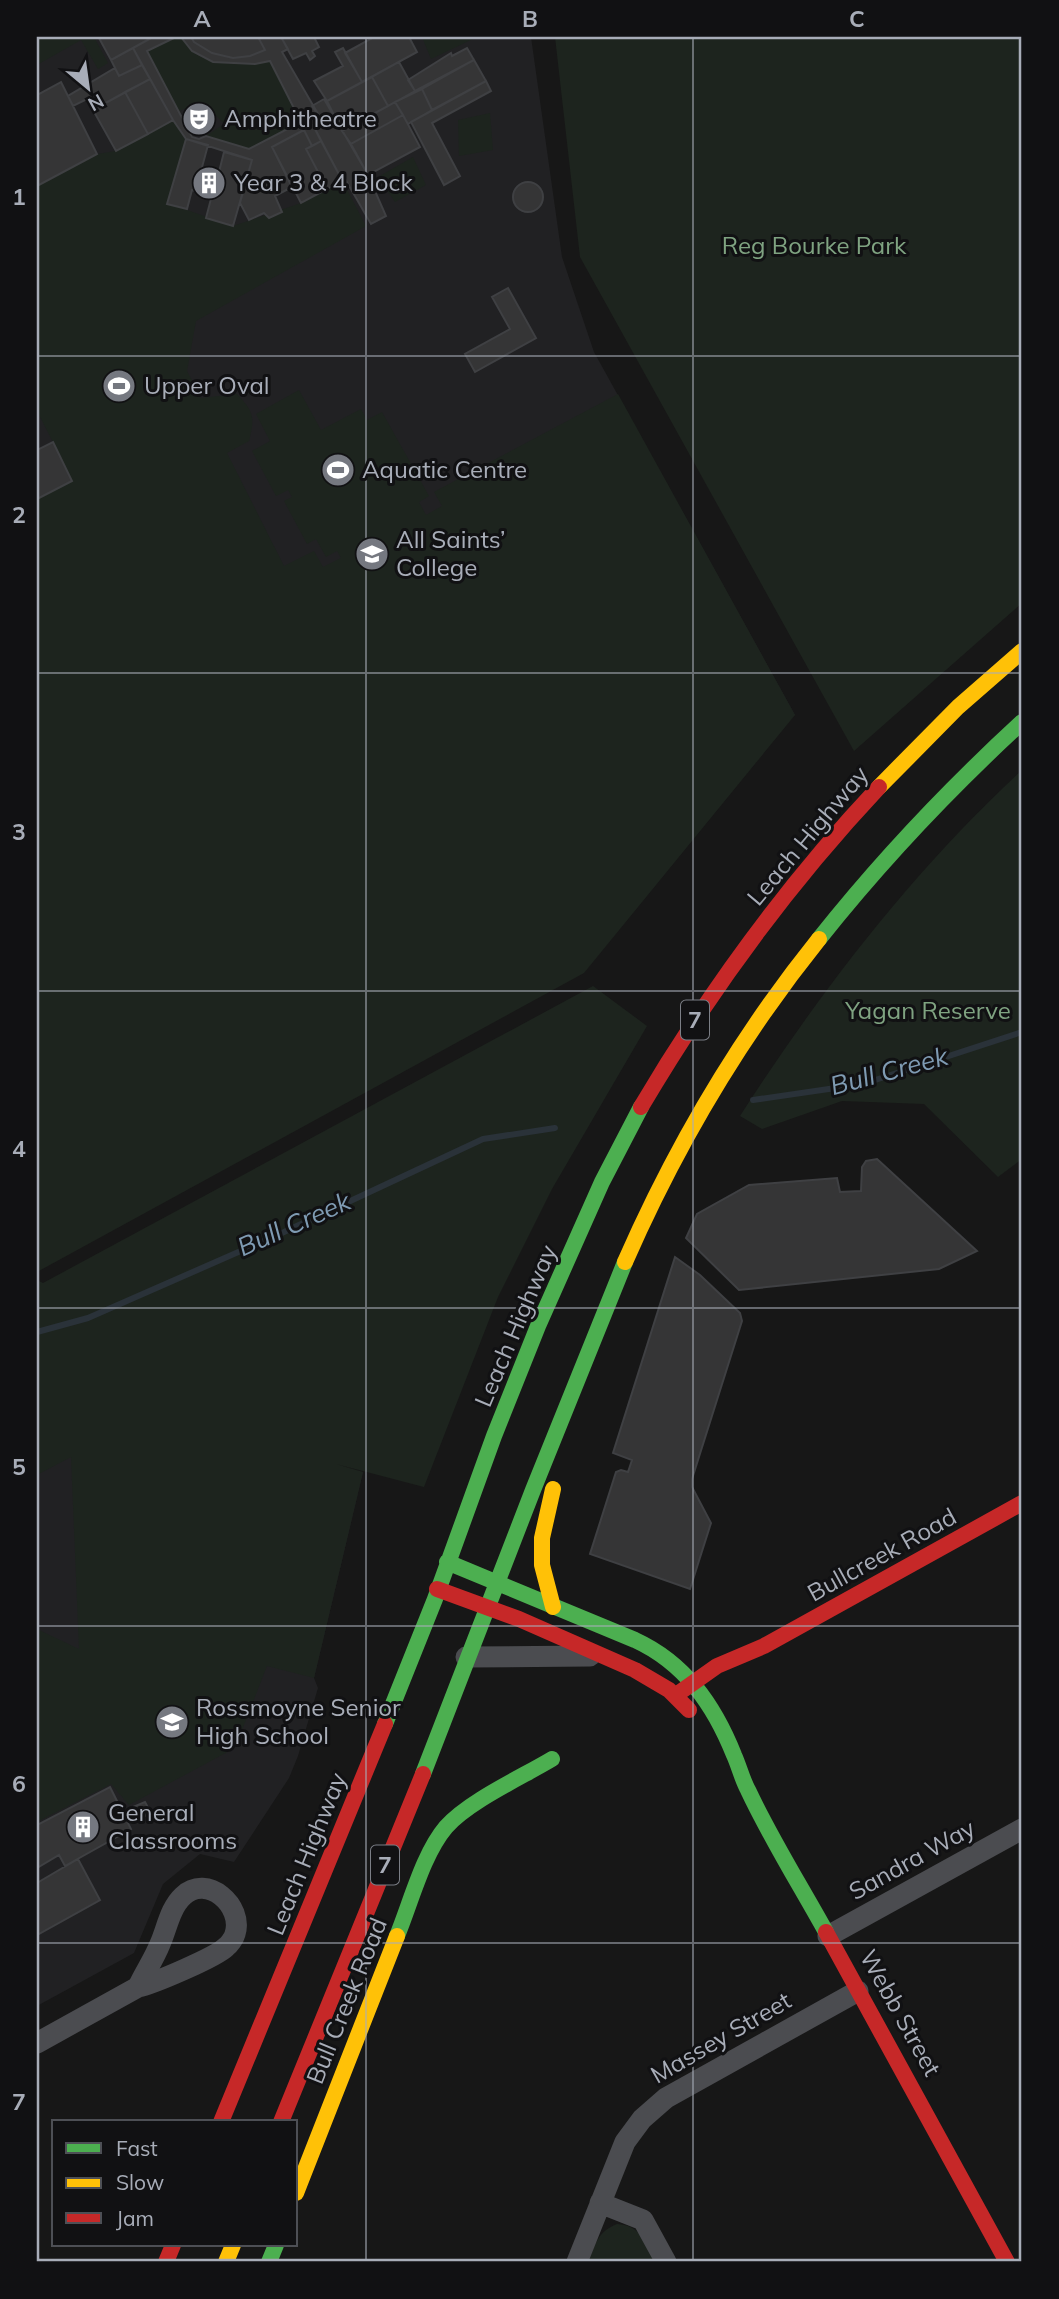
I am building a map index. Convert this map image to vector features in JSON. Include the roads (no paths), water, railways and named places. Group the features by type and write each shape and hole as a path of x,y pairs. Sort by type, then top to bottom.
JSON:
{"main road":[{"name":"Leach Highway","path":"222,2120 318,1890 546,1308 600,1186 629,1130 712,992 791,885 835,831 912,751 1022,651"},
{"name":"7","path":"282,2120 440,1728 494,1583 595,1335 651,1207 692,1131 756,1025 852,898 944,793 1022,722"},
{"path":"553,1607 542,1565 542,1538 549,1502 595,1335"},
{"name":"Bullcreek Road","path":"682,1701 745,1651 764,1646 1022,1503"},
{"name":"Webb Street","path":"447,1562 643,1643 662,1653 696,1688 735,1755 747,1788 1007,2262"},
{"path":"437,1589 522,1620 599,1656 633,1668 657,1681 682,1701 700,1725"},
{"name":"Webb Street","path":"712,1744 723,1762 747,1788"},
{"name":"Bull Creek Road","path":"298,2188 432,1848 447,1826 469,1808 552,1759"}],"street":[{"path":"466,1657 599,1656"},
{"name":"Sandra Way","path":"828,1936 1022,1829"},
{"path":"37,2043 138,1987 153,1984 226,1948 235,1935 235,1923 232,1909 218,1892 206,1888 195,1889 183,1895 173,1909 153,1961 138,1987"},
{"name":"Massey Street","path":"577,2262 625,2142 642,2119 666,2098 858,1991"},
{"path":"600,2203 643,2220 666,2262"}],"waterway":[{"name":"Bull Creek","path":"753,1100 863,1084 1022,1032"},
{"name":"Bull Creek","path":"37,1332 88,1318 284,1232 483,1139 555,1128"}],"place":[{"name":"Amphitheatre","path":"199,119"},
{"name":"Year 3 & 4 Block","path":"209,183"},
{"name":"Upper Oval","path":"119,386"},
{"name":"Aquatic Centre","path":"338,470"},
{"name":"All Saints’ College","path":"372,554"},
{"name":"Rossmoyne Senior High School","path":"172,1722"},
{"name":"General Classrooms","path":"83,1827"}],"park label":[{"name":"Reg Bourke Park","path":"814,246"},
{"name":"Yagan Reserve","path":"928,1011"}]}
